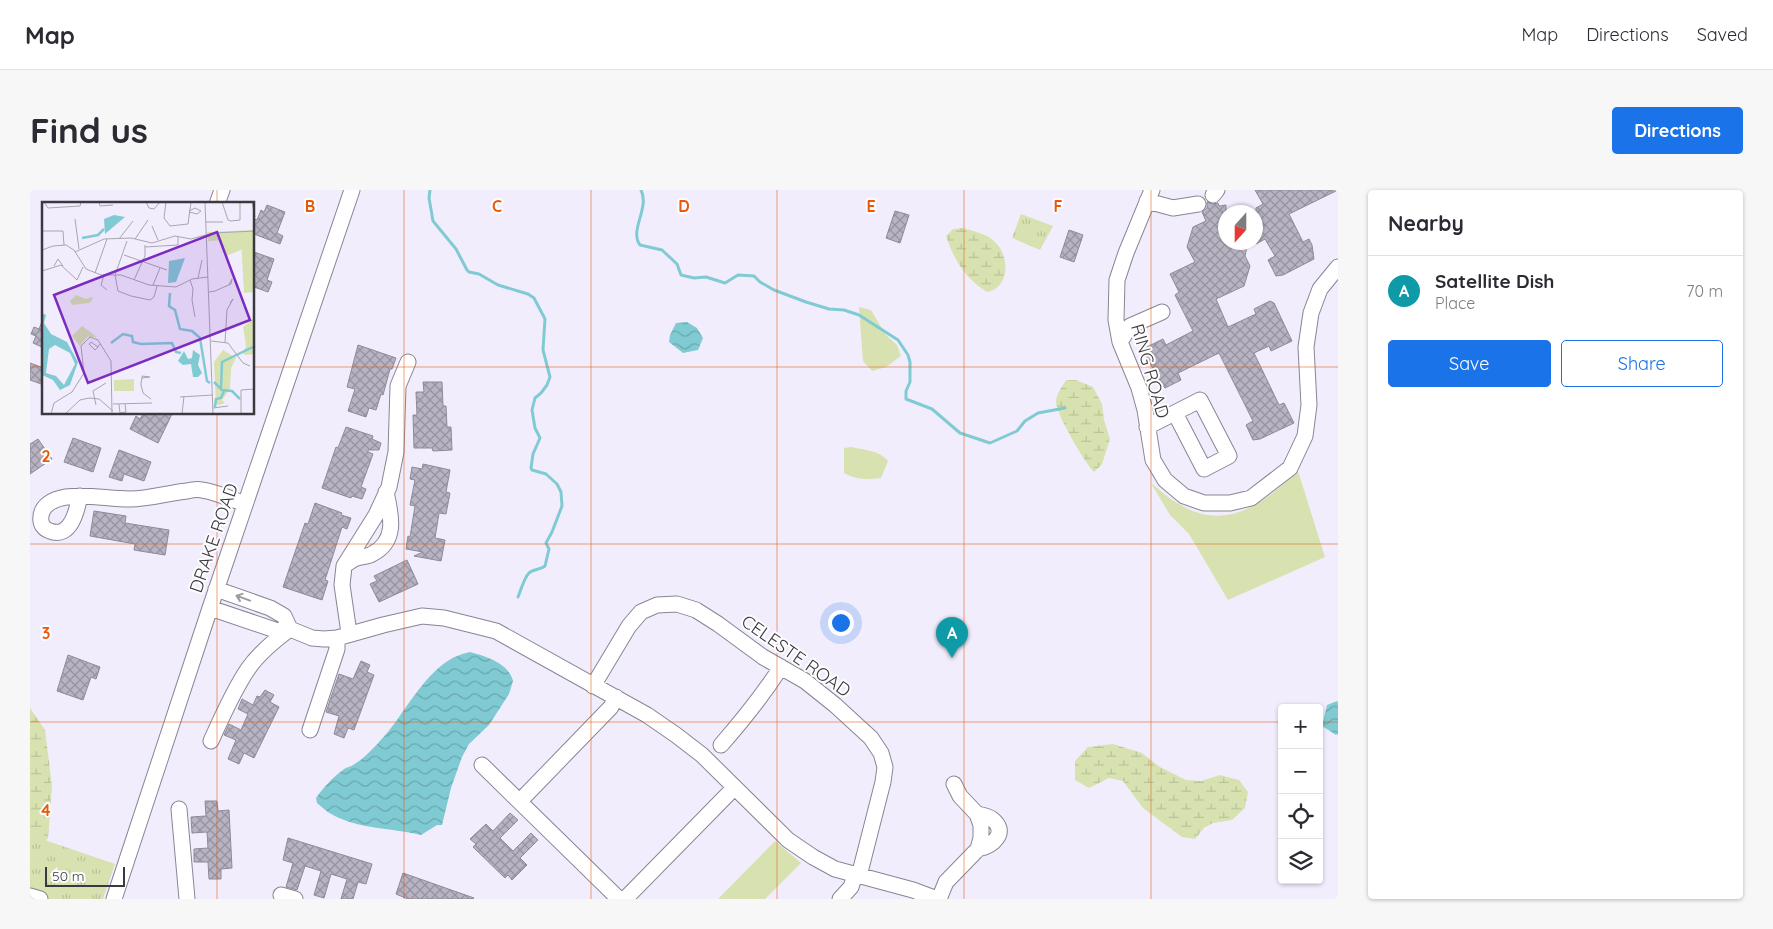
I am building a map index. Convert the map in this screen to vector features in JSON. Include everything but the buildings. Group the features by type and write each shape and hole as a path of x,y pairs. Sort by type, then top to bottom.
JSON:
{"street":[{"path":"218,202 222,190"},
{"name":"DRAKE ROAD","path":"114,899 216,589 352,190"},
{"path":"1150,195 1173,208 1198,204"},
{"name":"RING ROAD","path":"1150,195 1117,280 1116,320 1120,342 1139,388 1145,410 1153,460 1165,480 1184,496 1204,503 1230,503 1251,498 1290,468 1305,436 1309,405 1306,347 1312,313 1320,289 1338,267"},
{"path":"1120,342 1130,326 1162,312"},
{"path":"310,730 343,636 342,585 344,566 376,515 386,492 396,452 398,386 408,362"},
{"path":"1147,426 1175,413"},
{"path":"80,496 132,499 200,489 245,504"},
{"path":"344,566 356,558 371,555 383,547 392,531 386,492"},
{"path":"216,589 270,608 284,616 290,629"},
{"name":"CELESTE ROAD","path":"593,686 629,626 641,612 657,605 677,604 696,610 718,624 763,657 805,682 835,705 871,738 881,753 885,766 883,782 857,875 851,887 840,899"},
{"path":"210,608 278,631 290,629 312,638 343,636 422,616 466,622 496,631 616,697 676,735 702,755 788,840 813,857 835,869 913,890 938,899 946,882 978,849 981,838 981,825 977,814 960,796 954,784"},
{"path":"211,741 248,669 277,638 290,629"},
{"path":"721,745 763,694 781,667"},
{"path":"520,801 610,708 616,697"},
{"path":"482,765 619,899"},
{"path":"625,899 734,788"},
{"path":"179,809 187,899"},
{"path":"30,896 40,899"}],"green space":[{"path":"1021,214 1053,226 1040,250 1012,238"},
{"path":"963,228 988,237 1000,248 1005,263 1005,271 1004,278 995,289 987,292 972,281 961,268 953,253 946,236 953,229"},
{"path":"859,307 871,310 886,335 897,345 901,356 886,367 872,371 863,361"},
{"path":"1066,380 1076,380 1093,387 1102,404 1104,420 1110,439 1102,464 1094,472 1084,459 1057,408 1057,396"},
{"path":"851,447 876,453 888,461 881,478 862,479 844,473 844,448"},
{"path":"1298,471 1325,557 1228,600 1189,534 1170,515 1151,483 1175,502 1196,512 1213,516 1229,515 1258,503"},
{"path":"30,708 45,730 52,786 48,838 38,851 30,851"},
{"path":"1113,744 1142,753 1160,767 1186,780 1201,781 1220,775 1239,780 1248,792 1245,808 1232,820 1213,823 1205,827 1195,839 1182,837 1143,808 1123,781 1109,778 1089,788 1075,780 1075,761 1088,747"},
{"path":"30,835 115,864 103,899 30,899"},
{"path":"775,841 801,863 765,899 718,899"}],"water":[{"path":"687,322 697,328 703,338 698,350 683,353 669,342 676,323"},
{"path":"470,652 489,658 502,665 507,669 513,681 509,694 489,725 469,744 462,757 451,788 442,825 437,825 421,835 364,826 343,820 317,803 316,798 332,779 344,769 360,760 379,742 430,677 455,657"},
{"path":"1337,701 1338,703 1338,734 1336,735 1323,727 1327,705"}],"waterway":[{"path":"430,190 429,198 433,221 456,249 467,270 479,274 498,285 528,294 534,298 545,319 543,350 550,377 547,385 535,398 532,410 535,428 540,438 533,454 531,468 546,474 557,484 561,492 562,506 546,543 549,549 545,566 527,575 518,597"},
{"path":"641,190 643,204 637,233 640,245 662,250 677,264 681,275 694,278 706,277 725,283 738,275 754,276 774,290 806,302 859,315 898,340 908,355 910,382 906,391 906,399 932,409 960,433 990,443 1017,431 1025,421 1038,413 1065,408"}],"place":[{"name":"Satellite Dish","path":"952,658"}]}
